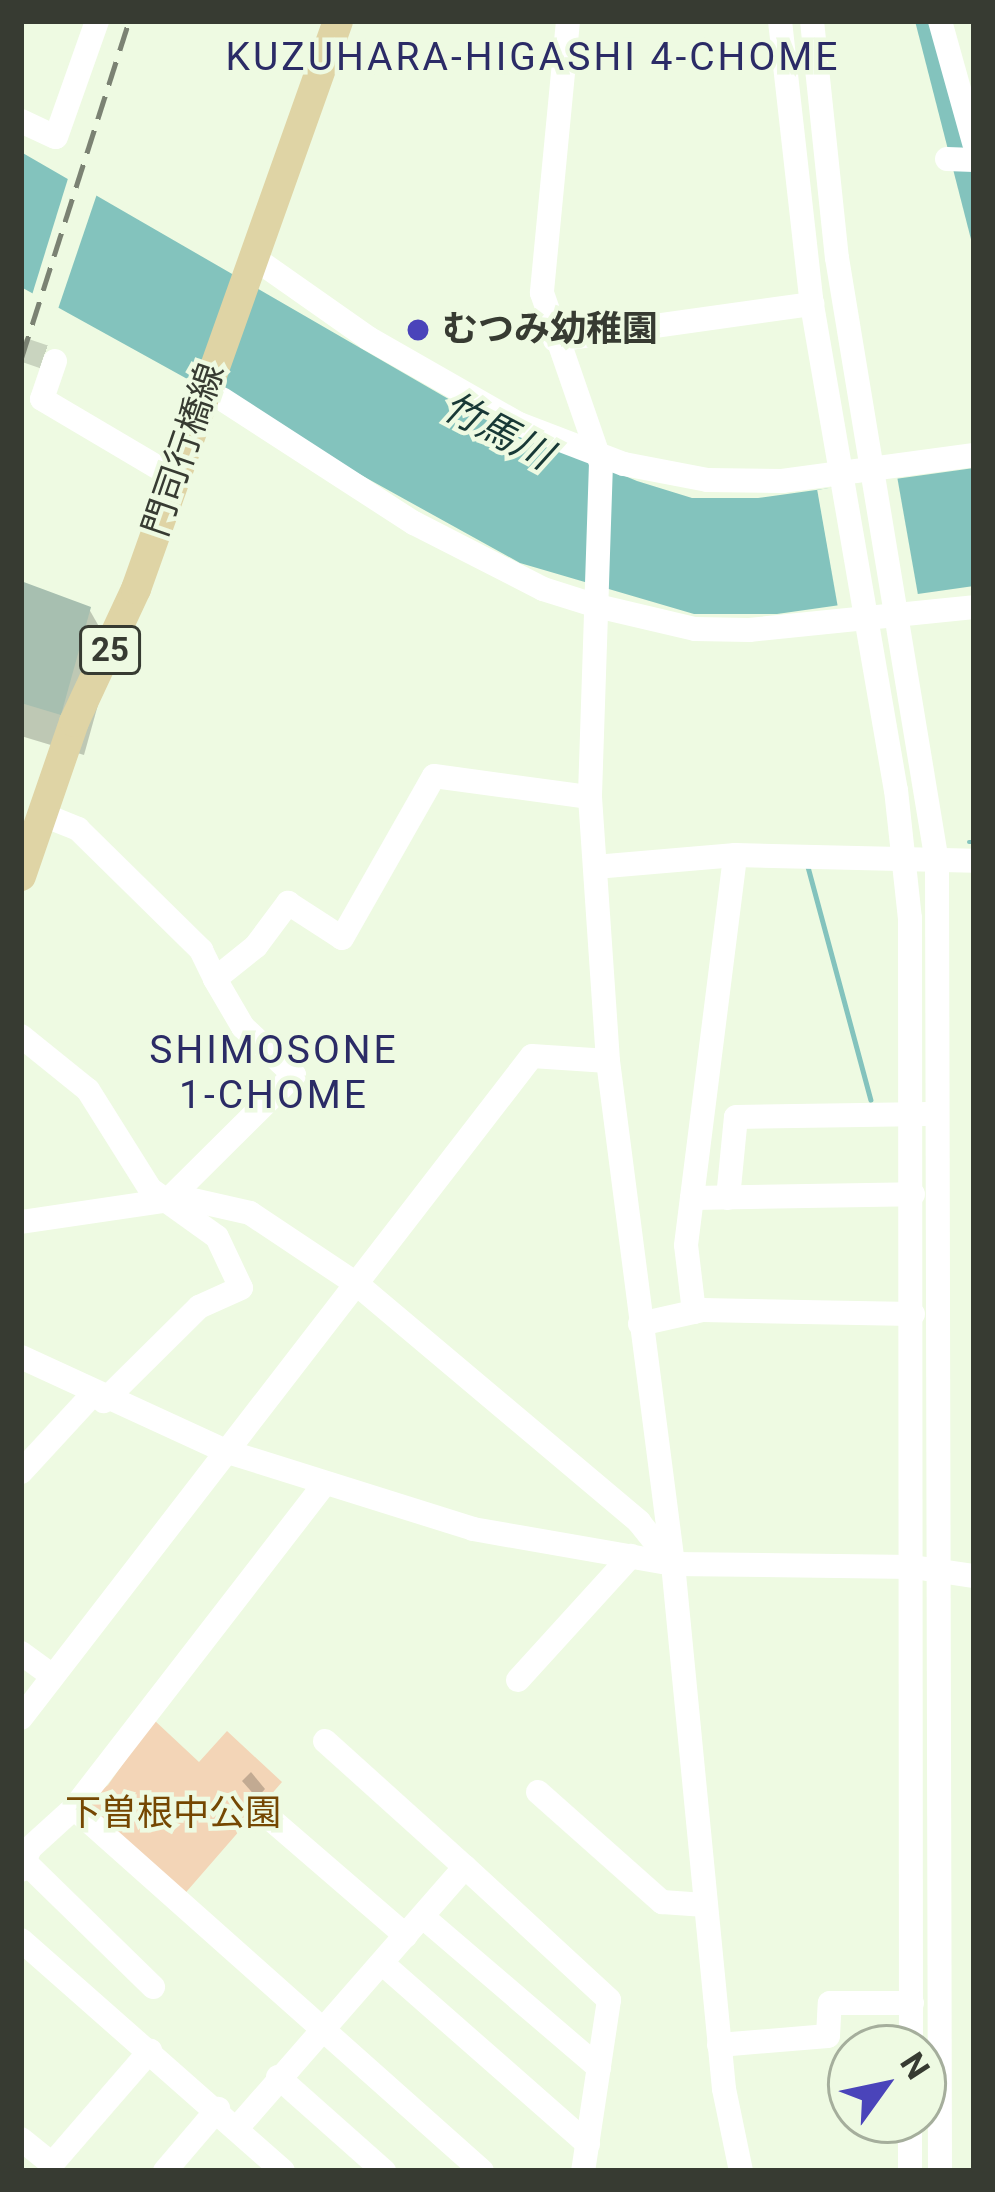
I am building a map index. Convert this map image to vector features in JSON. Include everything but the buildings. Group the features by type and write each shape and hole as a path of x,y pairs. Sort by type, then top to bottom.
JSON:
{"main road":[{"name":"門司行橋線","path":"21,876 258,252 338,21"}],"street":[{"path":"21,122 56,137 97,21"},
{"path":"568,21 542,293 599,456 590,797 608,1061 673,1564 719,2045 741,2171"},
{"path":"780,21 812,304 906,859 914,1113 912,2024"},
{"path":"812,21 837,258 937,862 944,1114 940,2171"},
{"path":"940,21 974,143"},
{"path":"947,159 974,160"},
{"path":"258,252 368,338 518,424 624,464 707,480 841,477 974,454"},
{"path":"555,340 812,304"},
{"path":"55,362 42,399 174,477"},
{"path":"222,399 413,523 543,589 695,629 974,607"},
{"path":"214,979 256,946 288,903 342,938 434,776 590,797"},
{"path":"41,814 78,829 201,950 243,1027 294,1075 167,1201"},
{"path":"595,867 735,855 974,861"},
{"path":"694,1312 686,1245 735,855"},
{"path":"21,1036 88,1090 150,1189 217,1237 241,1288 199,1307 21,1472"},
{"path":"21,1718 532,1056 608,1061"},
{"path":"728,1198 736,1117 944,1114"},
{"path":"692,1198 914,1194"},
{"path":"21,1222 167,1201 250,1213 358,1285 639,1522 673,1564"},
{"path":"640,1324 694,1312 913,1314"},
{"path":"21,1357 98,1398 227,1453 322,1487 472,1528 673,1564 913,1567 974,1576"},
{"path":"153,1987 23,1866 74,1808 322,1487"},
{"path":"518,1680 631,1556"},
{"path":"21,1653 52,1676"},
{"path":"325,1742 608,2000 583,2171"},
{"path":"538,1792 662,1902 705,1905"},
{"path":"74,1808 482,2171"},
{"path":"259,1809 598,2068"},
{"path":"238,2128 466,1867"},
{"path":"21,1940 283,2171"},
{"path":"383,1964 588,2144"},
{"path":"719,2045 828,2036 830,2003 912,2003"},
{"path":"21,2139 52,2164 150,2051"},
{"path":"278,2078 384,2171"},
{"path":"166,2171 218,2109"}],"green space":[{"name":"下曽根中公園","path":"154,1720 199,1762 227,1731 282,1782 181,1898 80,1808 108,1785"}],"water":[{"path":"915,21 933,21 974,163 974,251"},
{"name":"竹馬川","path":"21,152 471,412 637,481 692,498 758,498 974,468 974,586 777,614 694,614 520,563 21,287"}],"pier":[{"path":"70,172 99,188 58,309 32,295"},
{"path":"897,476 919,598 839,612 817,490"}],"waterway":[{"path":"969,842 974,842"},
{"path":"807,863 871,1100"}],"tunnel":[{"path":"21,349 55,361"}],"railway":[{"path":"21,359 129,21"}],"place":[{"name":"むつみ幼稚園","path":"418,330"}],"district":[{"name":"KUZUHARA-HIGASHI 4-CHOME","path":"533,57"},
{"name":"SHIMOSONE 1-CHOME","path":"274,1074"}]}
